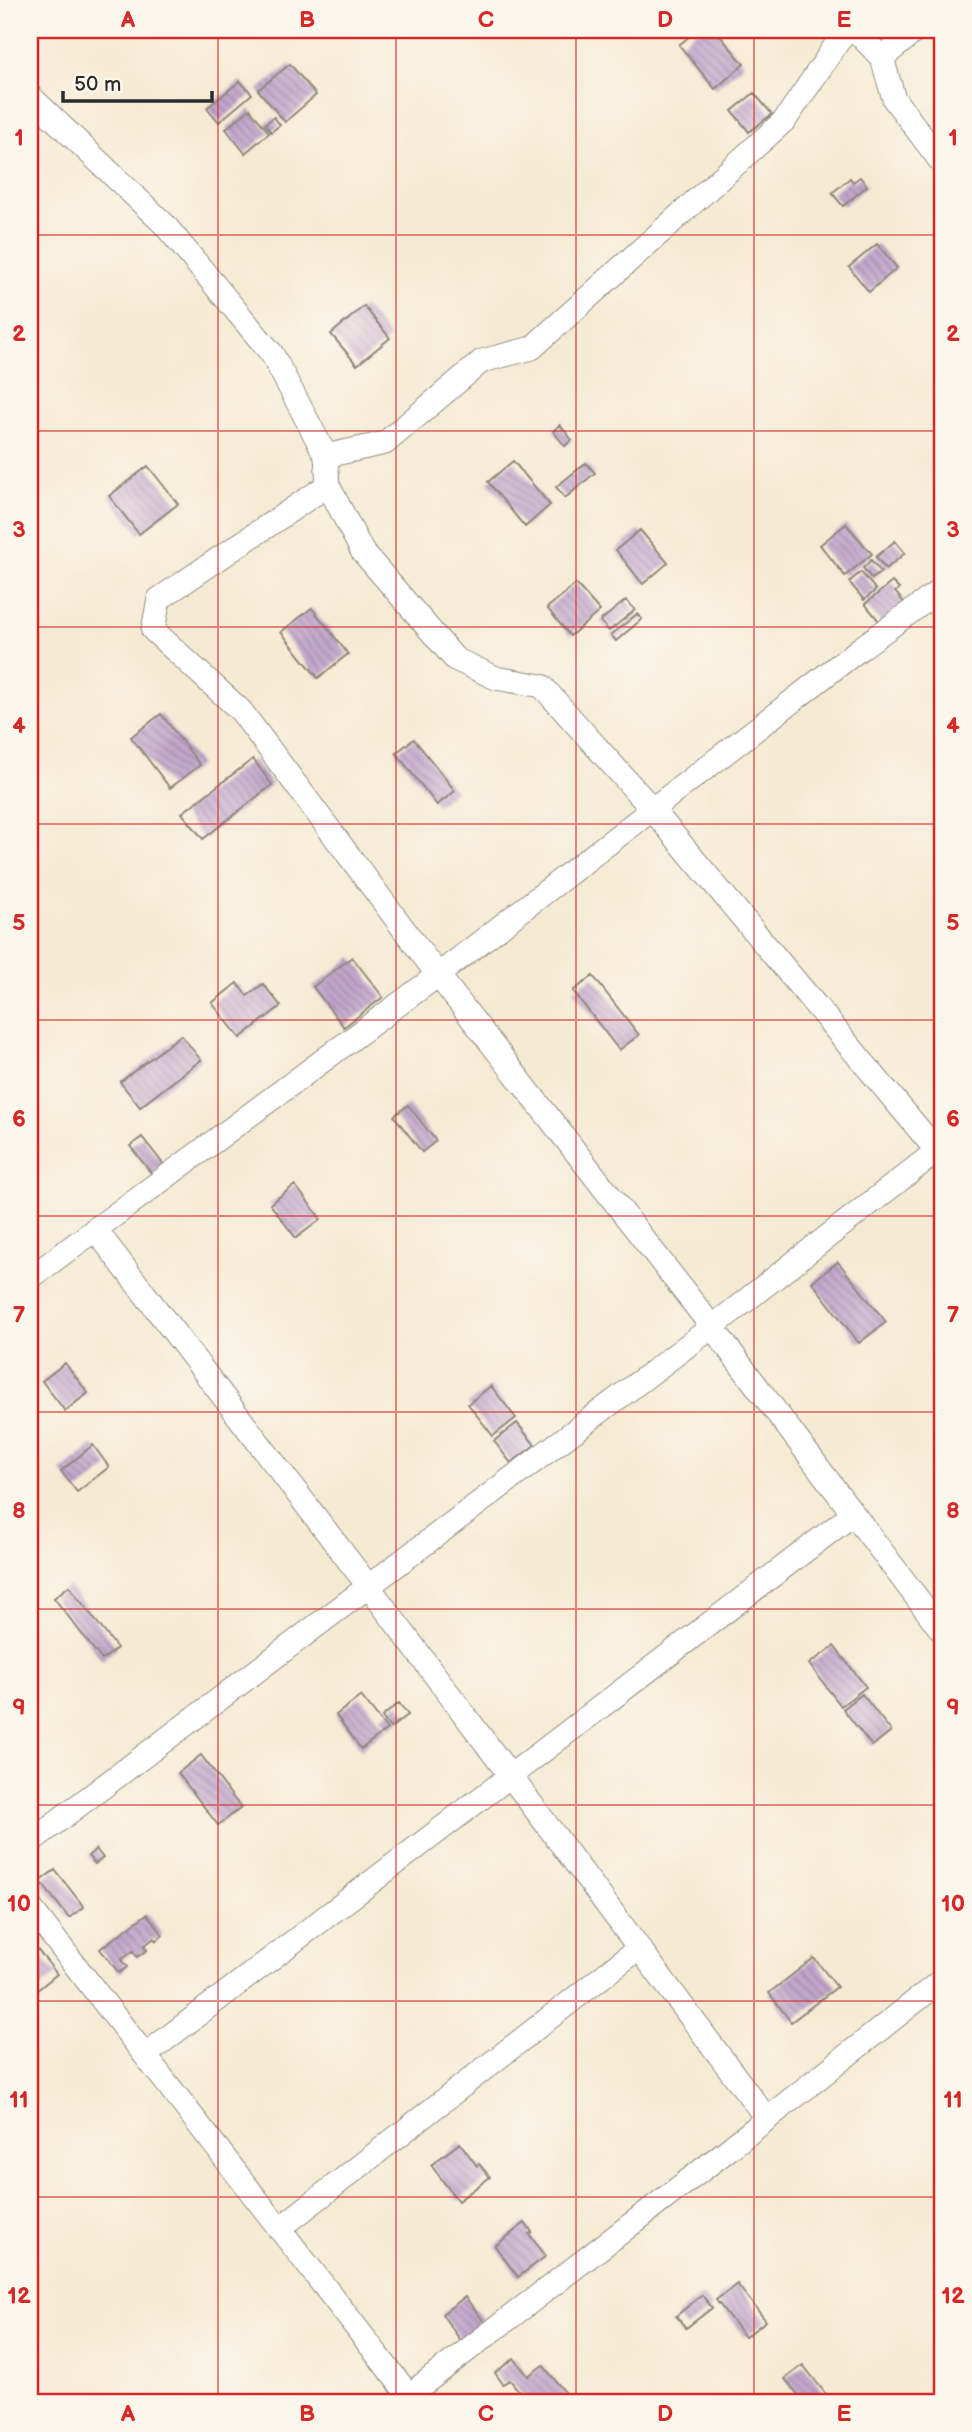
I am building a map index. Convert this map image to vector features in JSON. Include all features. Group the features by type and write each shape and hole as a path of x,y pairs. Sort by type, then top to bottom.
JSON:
{"street":[{"path":"326,456 385,443 482,361 532,348 785,120 846,30"},
{"path":"855,30 882,58 894,99 942,163"},
{"path":"882,58 916,30"},
{"path":"30,96 164,223 272,354 326,456 328,485 362,551 454,659 496,678 542,686 652,809 940,1152 30,1842"},
{"path":"328,485 159,599 153,630 241,711 438,975 712,1327 942,1631"},
{"path":"30,1278 438,975 942,589"},
{"path":"95,1230 369,1587 767,2119"},
{"path":"145,2055 509,1774 853,1514"},
{"path":"30,1907 408,2400 942,1980"},
{"path":"279,2229 639,1948"}],"building":[{"path":"697,30 715,30 744,64 715,89 679,45"},
{"path":"290,64 316,95 285,122 258,90"},
{"path":"240,81 252,94 219,122 207,108"},
{"path":"754,93 772,114 749,132 732,111"},
{"path":"250,109 269,133 245,153 226,129"},
{"path":"274,117 280,125 271,132 265,124"},
{"path":"860,177 867,186 843,206 832,193 850,178 853,182"},
{"path":"877,244 897,268 869,292 849,267"},
{"path":"364,306 390,338 357,365 331,334"},
{"path":"560,425 572,440 565,446 553,431"},
{"path":"513,461 550,505 525,527 488,482"},
{"path":"586,463 595,473 565,498 556,487"},
{"path":"148,466 178,504 139,534 109,496"},
{"path":"846,524 872,554 845,576 820,545"},
{"path":"640,530 668,563 643,584 616,550"},
{"path":"895,541 905,553 886,569 876,557"},
{"path":"871,560 881,572 872,579 863,568"},
{"path":"861,572 876,590 864,600 849,582"},
{"path":"892,582 899,589 895,592 908,607 884,627 865,604"},
{"path":"576,584 600,611 570,636 547,608"},
{"path":"626,600 635,610 609,631 600,621"},
{"path":"312,608 348,654 318,678 281,632"},
{"path":"637,614 642,619 616,641 611,635"},
{"path":"161,714 200,765 170,788 131,737"},
{"path":"414,739 455,791 437,805 396,753"},
{"path":"253,759 272,785 203,839 182,813"},
{"path":"352,957 383,997 344,1027 313,987"},
{"path":"593,976 639,1035 619,1050 573,991"},
{"path":"237,983 247,996 263,984 281,1006 240,1038 212,1003"},
{"path":"181,1035 201,1060 140,1107 120,1082"},
{"path":"408,1105 436,1141 422,1152 394,1116"},
{"path":"142,1137 164,1165 152,1174 130,1146"},
{"path":"295,1185 321,1219 296,1238 270,1204"},
{"path":"838,1262 886,1322 859,1343 812,1282"},
{"path":"65,1363 88,1393 65,1411 42,1381"},
{"path":"491,1386 516,1418 493,1436 468,1404"},
{"path":"517,1423 535,1445 511,1463 494,1441"},
{"path":"93,1445 109,1467 77,1492 61,1471"},
{"path":"69,1586 117,1648 102,1660 54,1598"},
{"path":"834,1646 866,1687 841,1706 809,1664"},
{"path":"862,1694 891,1731 872,1746 843,1709"},
{"path":"361,1696 387,1729 361,1749 336,1715"},
{"path":"399,1703 408,1715 390,1728 382,1717"},
{"path":"201,1755 241,1808 218,1825 178,1773"},
{"path":"96,1849 103,1858 95,1864 88,1856"},
{"path":"55,1870 84,1907 69,1918 40,1881"},
{"path":"147,1914 163,1935 144,1946 147,1950 137,1957 133,1951 121,1960 127,1967 119,1973 100,1949"},
{"path":"37,1949 57,1974 30,1996 30,1955"},
{"path":"814,1958 837,1987 791,2022 769,1993"},
{"path":"460,2143 477,2166 479,2164 490,2177 458,2201 431,2165"},
{"path":"525,2223 532,2232 529,2234 546,2256 518,2277 495,2246"},
{"path":"737,2284 766,2321 745,2337 716,2300"},
{"path":"702,2295 712,2308 686,2328 676,2316"},
{"path":"465,2297 485,2323 461,2341 442,2314"},
{"path":"514,2358 528,2376 543,2365 568,2396 560,2402 528,2402 510,2380 503,2384 495,2373"},
{"path":"803,2365 829,2398 824,2402 804,2402 785,2379"}]}
